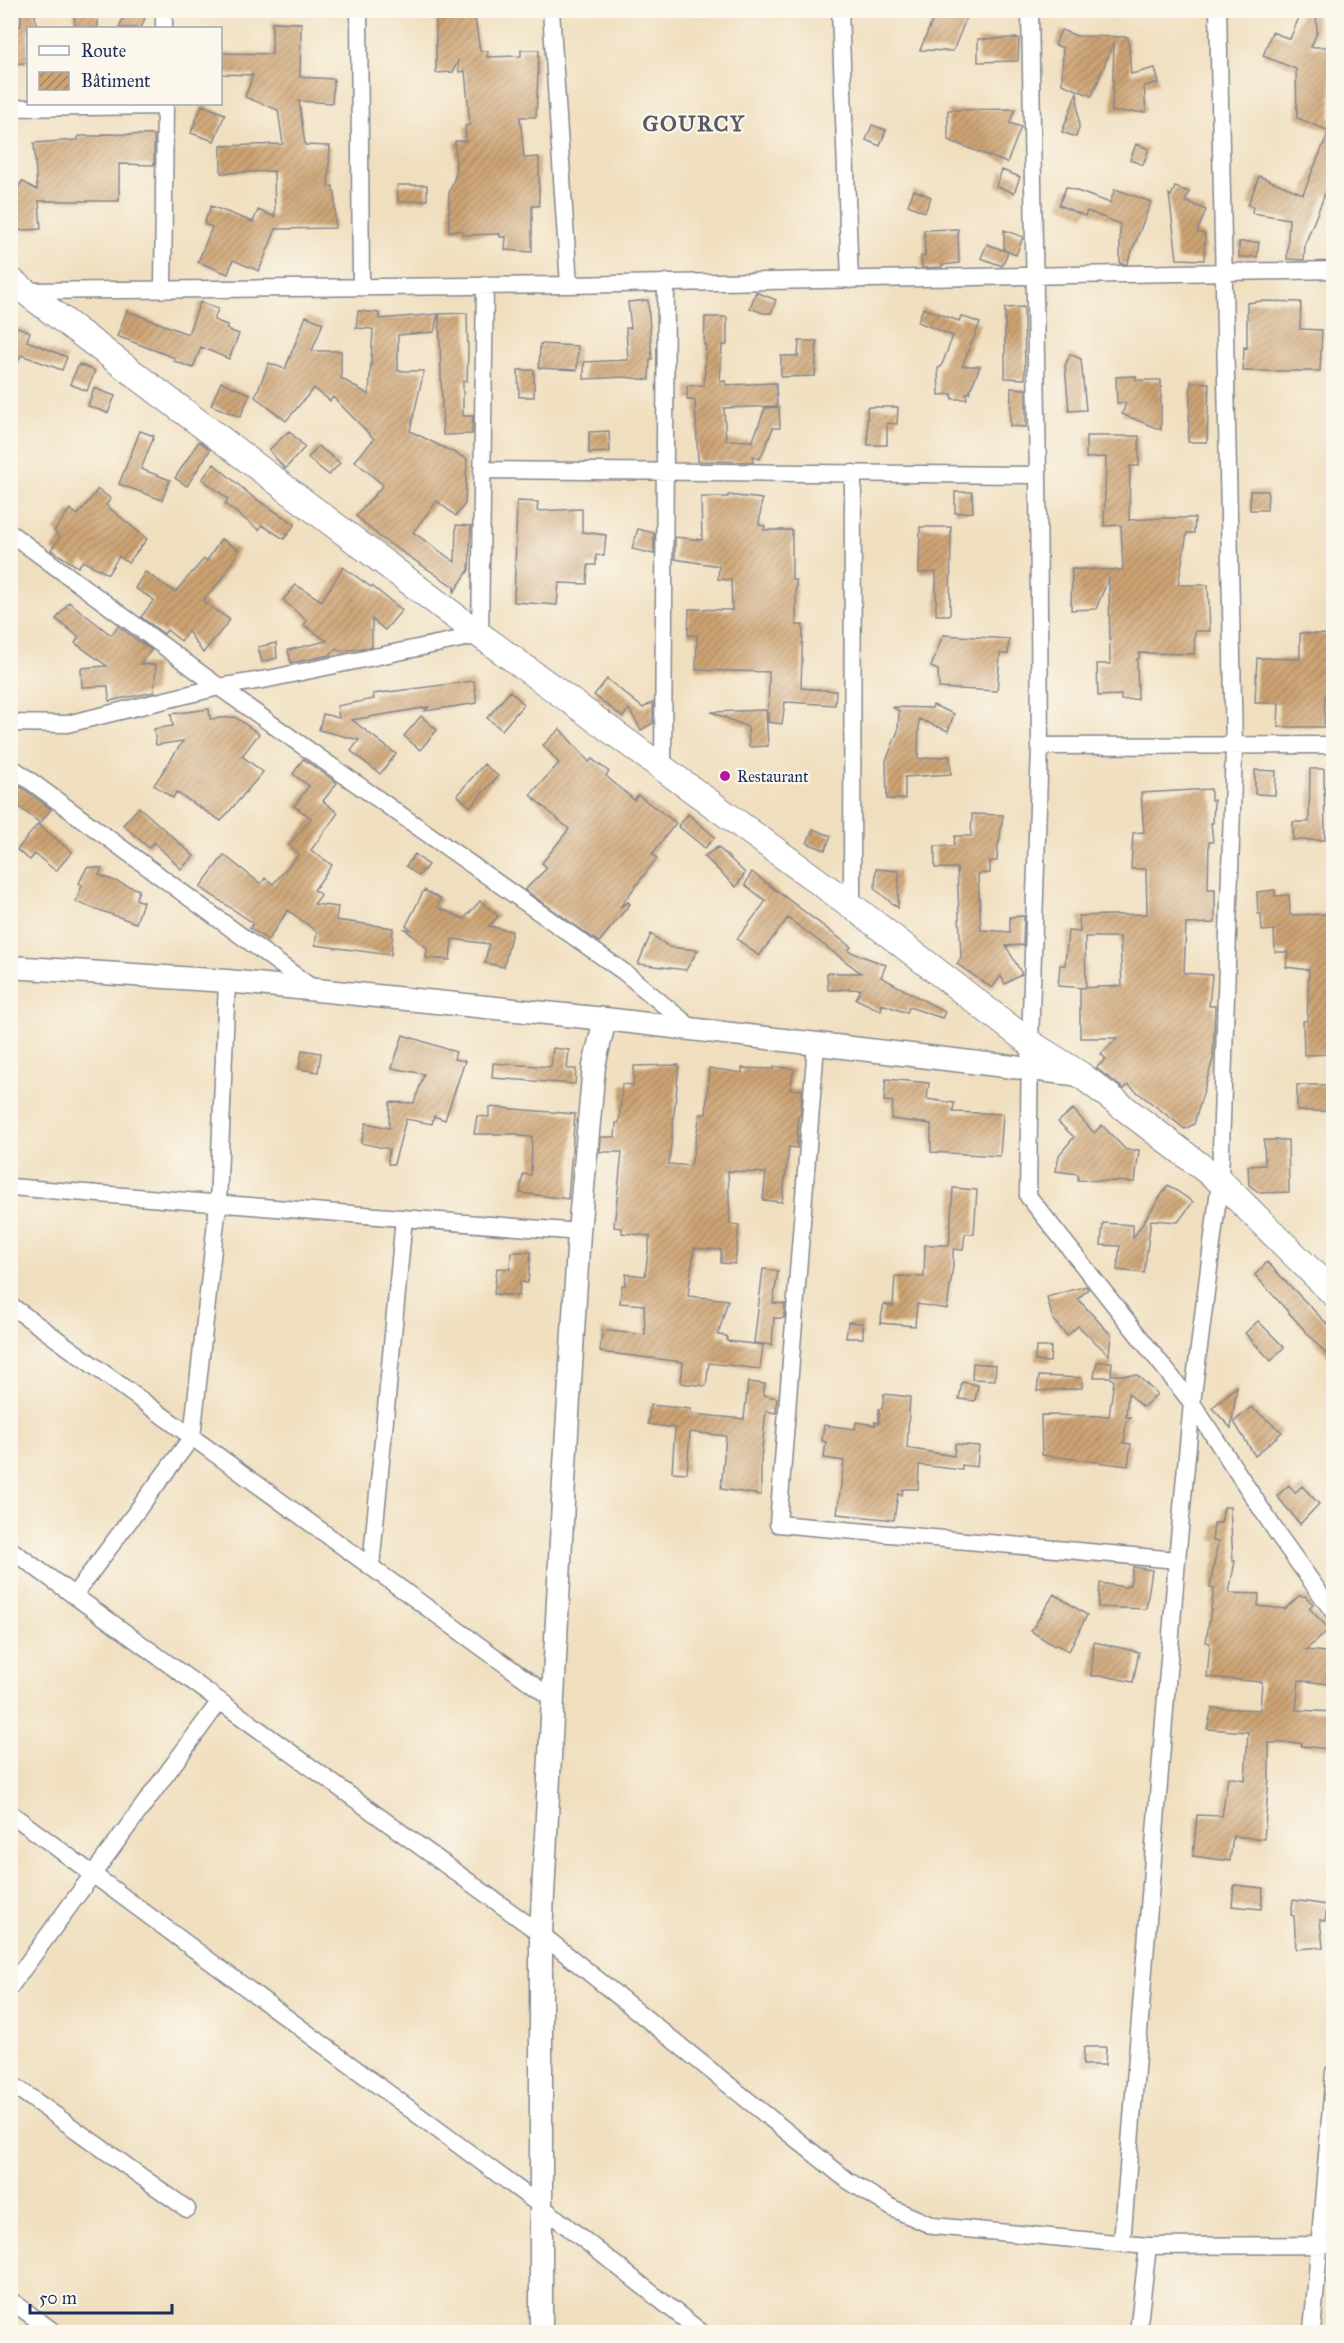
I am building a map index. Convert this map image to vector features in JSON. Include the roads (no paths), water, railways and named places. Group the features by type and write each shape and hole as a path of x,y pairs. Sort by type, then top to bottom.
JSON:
{"main road":[{"path":"18,286 480,635 852,906 1030,1043 1081,1075 1220,1181 1334,1294"}],"street":[{"path":"164,10 164,27"},
{"path":"359,10 361,287"},
{"path":"551,10 569,285"},
{"path":"840,10 850,280"},
{"path":"1030,10 1040,746 1030,1043 1028,1196 1192,1403 1279,1536 1334,1613"},
{"path":"1122,2244 1177,1560 1192,1403 1220,1181 1234,747 1218,10"},
{"path":"10,108 165,105 163,289"},
{"path":"18,286 163,289 569,285 1334,270"},
{"path":"663,769 666,282"},
{"path":"10,723 67,724 219,687 480,635 485,285"},
{"path":"482,470 1038,475"},
{"path":"852,906 853,473"},
{"path":"10,533 219,687 624,972 694,1031"},
{"path":"1040,746 1334,746"},
{"path":"10,766 315,990"},
{"path":"10,967 227,981 605,1019 1081,1075"},
{"path":"74,1595 192,1437 218,1204 227,981"},
{"path":"541,2332 541,1934 579,1232 594,1066 605,1019"},
{"path":"816,1045 778,1524 1177,1560"},
{"path":"10,1187 579,1232"},
{"path":"371,1567 404,1218"},
{"path":"10,1305 553,1699"},
{"path":"10,1549 541,1934 847,2180 894,2209 933,2226 1122,2244 1148,2246 1326,2244"},
{"path":"10,1987 220,1701"},
{"path":"10,1813 541,2206 701,2332"},
{"path":"1312,2332 1326,2244 1334,2072"},
{"path":"10,2083 188,2210"},
{"path":"1138,2332 1148,2246"},
{"path":"10,2300 54,2332"}],"place":[{"name":"Restaurant","path":"725,776"}],"district":[{"name":"GOURCY","path":"694,123"}]}
